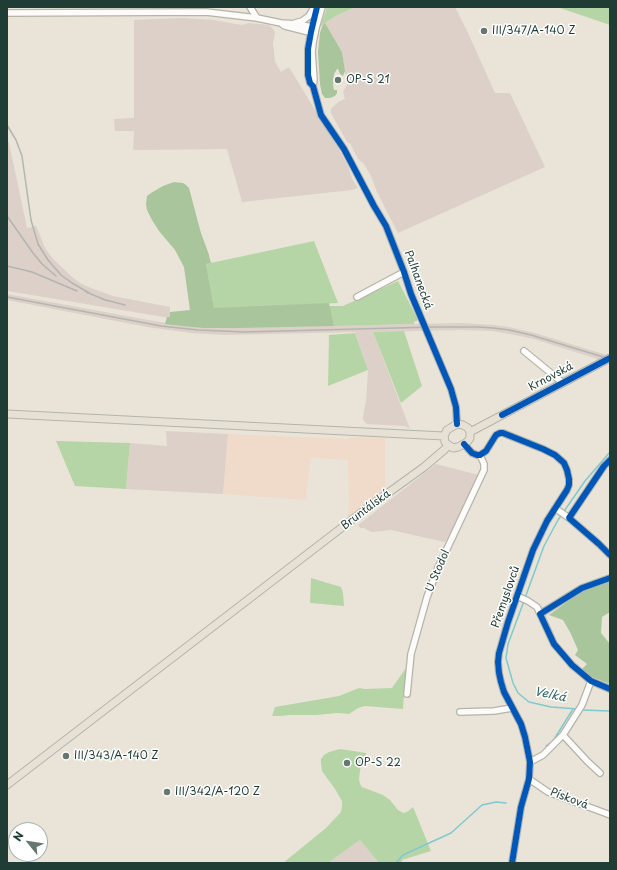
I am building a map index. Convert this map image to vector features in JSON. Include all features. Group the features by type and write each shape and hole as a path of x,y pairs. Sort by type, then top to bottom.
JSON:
{"main road":[{"name":"Krnovská","path":"470,432 610,358"},
{"path":"7,414 444,436"},
{"path":"457,420 466,426 470,432 469,439 464,444 456,448 448,446 445,442 444,436 447,430 457,420"},
{"name":"Bruntálská","path":"7,785 440,454 448,446"}],"street":[{"path":"250,7 257,18"},
{"path":"292,24 302,21 309,16 315,7"},
{"path":"313,30 315,7"},
{"path":"313,30 322,7"},
{"path":"7,13 38,10 206,12 257,18 292,24 313,30"},
{"path":"281,23 284,26 313,30"},
{"name":"Palhanecká","path":"313,30 308,62 308,75 310,83 313,86 322,115 344,149 386,226 411,294 451,389 455,402 457,420"},
{"path":"357,297 404,272"},
{"path":"524,351 563,383"},
{"name":"Přemyslovců","path":"480,455 486,452 496,435 501,433 543,449 559,458 566,467 569,476 567,490 557,510 540,533 529,560 519,597 501,642 499,652 498,662 501,682 504,692 521,724 530,762 529,779 521,807 512,863"},
{"path":"464,444 472,454 480,455"},
{"name":"U Stodol","path":"407,694 411,654 427,597 438,568 484,470 484,464 480,455"},
{"path":"568,517 610,460"},
{"path":"557,510 568,517 610,555"},
{"path":"540,614 582,588 610,578"},
{"path":"519,597 537,607 554,644 572,665 592,681 610,689"},
{"path":"530,762 543,755 563,735 582,705 592,681"},
{"path":"460,712 494,712 512,708"},
{"path":"563,735 600,773"},
{"name":"Písková","path":"529,779 548,792 610,816"}],"shaded area":[{"path":"355,7 455,7 495,93 510,93 545,167 398,233 377,192 371,176 364,164 358,159 350,143 347,142 331,113 331,109 338,102 345,99 343,92 347,85 342,52 325,23"},
{"path":"182,18 214,20 241,25 249,23 269,25 275,33 273,43 275,62 281,72 289,67 338,148 348,166 352,179 358,188 352,190 242,202 227,149 133,150 134,131 115,131 114,119 134,118 134,20"},
{"path":"7,139 27,228 36,226 45,248 53,259 80,283 91,288 113,296 170,307 170,318 7,291"},
{"path":"7,294 192,327 225,328 461,323 494,325 535,333 610,356 610,363 534,339 493,331 461,330 373,332 410,429 405,426 367,424 364,421 368,370 355,332 225,335 191,333 147,327 7,300"},
{"path":"166,431 228,434 223,494 126,489 130,443 167,446"},
{"path":"228,434 348,439 349,437 385,438 385,489 347,521 349,503 348,460 314,458 310,459 306,500 223,494"},
{"path":"436,464 479,475 463,511 445,542 391,530 372,532 364,528 360,528 358,525"},
{"path":"360,840 379,863 328,863"}],"green space":[{"path":"327,7 355,7 336,16 325,23 322,27 321,25"},
{"path":"557,7 610,7 610,25"},
{"path":"325,23 342,52 345,71 343,76 340,74 338,69 334,74 333,85 334,90 337,90 337,93 335,96 330,98 325,98 322,94 320,84 318,52 320,33"},
{"path":"174,182 183,183 189,188 211,263 206,264 214,308 329,303 334,326 204,328 165,324 167,317 170,317 170,312 190,310 184,267 175,250 152,220 146,204 147,196 163,186"},
{"path":"314,241 338,303 214,309 206,264"},
{"path":"398,281 418,320 414,322 414,324 334,326 329,306 343,306"},
{"path":"404,331 422,386 401,403 373,332"},
{"path":"355,333 368,370 328,386 329,335"},
{"path":"56,441 130,443 126,489 75,486"},
{"path":"311,578 341,587 344,606 310,603"},
{"path":"610,582 610,612 602,617 601,633 610,644 610,684 592,677 581,670 587,664 575,655 578,650 570,632 563,620 549,615 582,591"},
{"path":"406,668 403,709 365,706 358,708 349,714 338,713 272,716 275,707 339,696 359,688 392,688"},
{"path":"340,749 366,753 366,757 361,763 359,779 360,784 362,787 383,795 403,813 407,812 413,807 431,851 402,860 402,863 379,863 360,840 328,863 283,863 326,828 341,812 342,801 322,771 321,763 321,759 324,755"}],"waterway":[{"name":"Velká","path":"525,598 544,546 558,520 585,481 610,452"},
{"name":"Velká","path":"524,601 508,644 506,658 513,683 518,693 529,702 551,707 578,709"},
{"path":"546,746 553,741 573,709"},
{"name":"Velká","path":"582,710 610,711"},
{"path":"396,863 403,855 451,833 482,805 496,802 506,803"}],"railway":[{"path":"7,125 16,140 22,156 31,220 38,244 48,260 61,275 91,294"},
{"path":"7,216 33,253 42,264 56,276"},
{"path":"7,266 32,272 77,291"},
{"path":"86,292 108,301"},
{"path":"7,297 161,326 198,330 244,332 434,327 493,328 531,335 610,359"},
{"path":"102,299 125,305"}],"cycle path":[{"path":"317,7 308,49 308,75 310,83 313,86 321,115 344,149 386,226 411,294 451,389 456,407 457,424"},
{"path":"502,415 610,358"},
{"path":"464,444 472,453 480,455 486,451 496,435 503,433 555,455 564,463 569,479 567,490 547,521 533,550 499,653 498,662 501,682 504,692 521,724 530,762 529,779 521,807 512,863"},
{"path":"610,460 604,466 569,518 610,555"},
{"path":"610,578 582,588 540,614 554,644 572,665 591,681 610,689"}],"place":[{"name":"III/347/A-140 Z","path":"484,31"},
{"name":"OP-S 21","path":"338,80"},
{"name":"III/343/A-140 Z","path":"66,756"},
{"name":"OP-S 22","path":"347,763"},
{"name":"III/342/A-120 Z","path":"167,792"}]}
